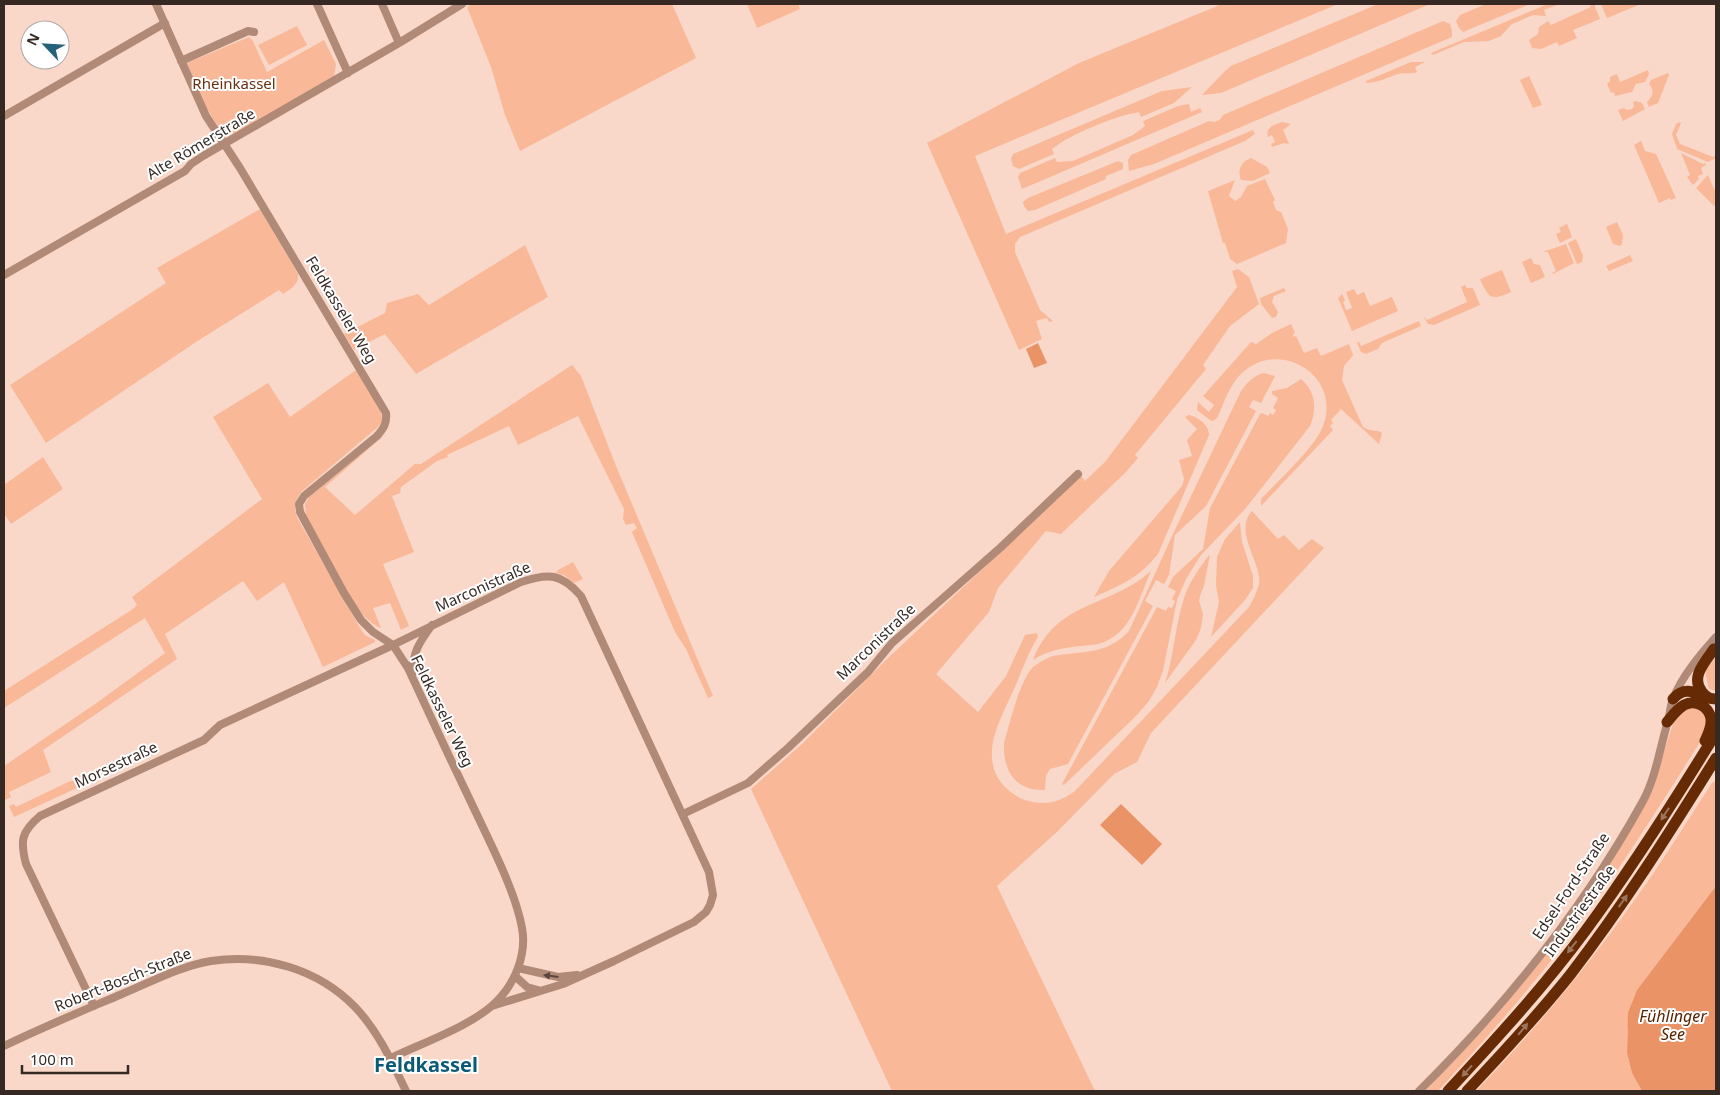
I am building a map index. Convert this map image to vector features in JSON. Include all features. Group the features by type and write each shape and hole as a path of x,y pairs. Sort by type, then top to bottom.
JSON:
{"highway":[{"path":"1712,699 1699,687 1698,674 1715,648"},
{"path":"1673,699 1677,694 1685,691 1694,692 1712,699"},
{"path":"1667,722 1679,708 1690,702 1699,704 1708,711 1711,718 1711,726 1692,773"},
{"name":"Industriestraße","path":"1448,1091 1514,1020 1586,930 1631,866 1716,734"},
{"name":"Industriestraße","path":"1467,1091 1503,1053 1569,975 1659,849 1716,758"},
{"path":"1659,849 1712,777 1716,775"}],"street":[{"name":"Feldkasseler Weg","path":"156,4 206,116 251,186 386,413 387,422 377,436 304,496 300,504 300,512 344,593 361,620 373,632 392,644 412,678 494,852 522,928 523,942 515,976 510,986 492,1006 483,1014 391,1058"},
{"path":"318,4 348,73"},
{"path":"382,4 399,43"},
{"name":"Alte Römerstraße","path":"4,275 184,171 191,164 399,43 462,4"},
{"path":"4,116 165,23"},
{"path":"181,61 248,31 254,32"},
{"name":"Marconistraße","path":"683,814 748,783 868,672 892,643 1000,548 1078,474"},
{"name":"Marconistraße","path":"392,644 521,582 540,576 557,578 570,584 581,596 709,872 713,895 706,912 694,922 563,984 492,1006"},
{"path":"412,678 416,648 433,624"},
{"name":"Edsel-Ford-Straße","path":"1419,1091 1489,1018 1554,937 1584,895 1644,798 1655,767 1673,699 1694,665 1716,637"},
{"name":"Morsestraße","path":"94,1006 26,864 22,848 24,834 30,825 40,816 204,740 220,724 392,644"},
{"name":"Edsel-Ford-Straße","path":"1694,665 1715,648"},
{"name":"Robert-Bosch-Straße","path":"4,1046 181,970 210,961 238,958 263,960 300,970 344,997 356,1008 391,1058 406,1091"},
{"name":"Marconistraße","path":"518,968 558,977 584,974"},
{"path":"515,976 528,987 541,990"}],"green space":[{"path":"472,4 672,4 696,58 520,151 505,115 491,67 467,7"},
{"path":"747,4 798,4 800,9 757,28"},
{"path":"1222,4 1338,4 975,156 1006,234 1253,130 1255,134 1245,141 1020,237 1015,244 1015,252 1040,310 1053,321 1049,322 1047,318 1036,321 1042,339 1019,350 927,143 1079,63"},
{"path":"1378,4 1430,4 1221,93 1202,95 1231,66"},
{"path":"1486,4 1530,4 1463,32 1456,21 1460,15"},
{"path":"1548,4 1559,4 1544,10 1546,16 1533,15 1512,24 1501,36 1489,41 1464,42 1433,55 1431,53"},
{"path":"1590,4 1594,4 1600,19 1573,30 1577,38 1559,46 1557,42 1541,49 1532,48 1529,40 1538,34 1539,27 1548,21 1551,25 1591,7"},
{"path":"1601,4 1641,4 1607,18"},
{"path":"1443,21 1450,24 1452,37 1154,164 1129,171 1128,160 1131,155 1209,121 1217,121 1223,115"},
{"path":"297,26 307,45 269,65 258,45"},
{"name":"Rheinkassel","path":"249,37 253,41 267,72 324,40 336,64 334,78 228,140 224,137 206,107 187,63"},
{"path":"1411,62 1425,62 1415,67 1417,72 1414,73 1400,73 1379,81 1367,83 1366,81"},
{"path":"1648,70 1649,74 1645,82 1636,84 1632,92 1615,96 1614,92 1611,93 1607,84 1610,81 1610,77 1617,74 1620,82"},
{"path":"1668,73 1669,75 1658,103 1649,107 1647,102 1651,98 1652,93 1649,84 1651,80"},
{"path":"1529,76 1542,105 1533,108 1520,80"},
{"path":"1192,87 1174,103 1141,117 1139,112 1106,122 1060,143 1052,149 1054,154 1019,169 1013,166 1011,159 1013,154 1162,91"},
{"path":"1633,102 1642,103 1645,109 1623,121 1618,110 1624,108 1627,110 1632,109 1634,106"},
{"path":"1189,104 1191,112 1200,108 1202,112 1022,189 1018,177 1020,173 1055,158 1057,162 1073,161 1133,135 1145,126 1143,121 1178,106"},
{"path":"1282,122 1291,124 1283,130 1289,144 1284,143 1272,147 1271,144 1275,142 1272,135 1268,137 1268,131 1271,127"},
{"path":"1680,122 1676,135 1680,144 1713,157 1716,156 1716,158 1708,162 1677,149 1672,134 1676,124"},
{"path":"1641,141 1645,151 1656,154 1676,198 1671,200 1670,198 1659,203 1634,145"},
{"path":"1681,153 1706,165 1701,168 1703,174 1698,176 1699,179 1693,185 1687,177 1690,175"},
{"path":"1251,158 1267,167 1270,173 1253,181 1241,180 1239,173 1241,167"},
{"path":"1118,161 1123,163 1123,169 1106,176 1106,179 1035,210 1028,211 1024,206 1023,202 1028,198"},
{"path":"1708,175 1716,193 1716,205 1714,206 1696,188"},
{"path":"1265,179 1275,200 1273,202 1276,210 1281,212 1288,229 1286,243 1237,264 1230,259 1225,243 1223,243 1208,191 1235,180 1229,196 1235,201 1241,197 1247,186"},
{"path":"260,209 298,274 294,286 283,294 279,290 199,340 46,443 10,385 166,283 157,268"},
{"path":"1617,222 1623,235 1620,246 1613,244 1606,227"},
{"path":"1567,224 1572,237 1560,243 1556,234 1561,232 1559,228"},
{"path":"1576,239 1583,256 1582,262 1577,264 1568,243"},
{"path":"1566,244 1574,263 1553,274 1556,271 1548,252 1543,252"},
{"path":"525,245 548,297 416,374 385,334 354,350 344,334 385,313 387,303 418,294 429,305"},
{"path":"1630,255 1633,261 1609,271 1606,266"},
{"path":"1531,258 1534,264 1540,265 1545,277 1531,283 1522,262"},
{"path":"1238,269 1249,277 1259,304 1230,326 1203,365 1206,369 1135,455 1138,458 1125,473 1061,534 1046,531 998,588 989,612 936,674 978,712 1006,676 1025,635 1037,633 1038,637 998,725 992,749 992,762 1003,785 1016,796 1039,803 1057,801 1075,791 1249,607 1259,584 1259,575 1247,538 1246,528 1247,519 1252,511 1278,539 1284,535 1299,550 1312,539 1324,548 1151,733 1137,762 1114,774 1058,831 997,886 1095,1091 892,1091 751,789 802,744 887,659 1081,476 1085,481 1105,462 1237,287 1232,271"},
{"path":"1502,270 1511,292 1499,297 1491,296 1480,279"},
{"path":"1465,285 1467,288 1473,288 1480,305 1434,325 1428,324 1423,315 1427,320 1467,302 1461,287"},
{"path":"1284,288 1286,291 1274,296 1272,302 1278,312 1276,317 1272,318 1261,304 1260,298"},
{"path":"1354,289 1357,295 1364,292 1370,306 1392,297 1398,311 1352,331 1338,298 1342,294 1346,310 1352,308 1346,292"},
{"path":"1419,321 1421,326 1382,343 1378,349 1366,354 1361,352 1357,343 1359,342 1361,346"},
{"path":"1291,324 1295,333 1293,334 1294,337 1296,336 1304,353 1317,348 1321,356 1349,344 1353,355 1344,366 1342,380 1363,427 1382,433 1379,444 1341,409 1331,420 1333,423 1330,426 1333,430 1261,506 1261,499 1305,453 1323,426 1327,408 1324,392 1316,378 1305,368 1290,361 1275,359 1258,363 1238,377 1217,418 1213,421 1197,410 1198,402 1209,412 1214,405 1203,396 1251,342 1256,344 1272,333"},
{"path":"572,365 581,376 616,466 713,696 708,698 686,649 675,632 632,532 637,528 634,523 626,525 623,519 624,509 578,416 518,445 509,426 447,455 448,457 437,461 401,487 400,493 392,496 414,552 383,564 409,626 401,630 390,603 373,608 381,628 370,622 360,611 339,579 306,517 305,504 310,496 387,433 325,487 355,515 415,464 421,464"},
{"path":"356,370 379,408 382,419 381,423 301,492 296,502 295,512 360,628 365,635 375,640 375,642 323,667 284,582 257,601 243,581 165,634 177,659 43,750 51,772 9,792 11,797 5,800 4,766 98,702 165,653 145,618 4,708 4,691 133,609 137,605 132,597 262,499 213,417 268,383 290,417"},
{"path":"1264,373 1275,376 1261,403 1253,400 1249,407 1256,411 1206,506 1175,535 1169,575 1164,584 1156,580 1145,601 1153,606 1068,764 1050,769 1046,776 1045,790 1026,787 1019,783 1013,777 1006,762 1004,743 1015,704 1027,675 1034,666 1052,656 1094,651 1121,639 1129,631 1241,391 1254,377"},
{"path":"1301,379 1310,389 1314,401 1314,413 1310,426 1246,508 1201,555 1186,579 1177,600 1163,671 1149,701 1137,715 1064,785 1062,784 1157,607 1166,611 1168,607 1172,608 1175,601 1172,599 1176,591 1168,587 1173,577 1203,549 1210,508 1260,414 1268,416 1270,413 1273,415 1276,410 1273,408 1278,398 1272,394 1272,391 1287,388"},
{"path":"1189,415 1202,422 1209,431 1209,435 1158,554 1137,575 1094,597 1109,571 1182,486 1184,479 1179,460 1192,456 1187,440 1197,429 1185,417"},
{"path":"43,457 63,489 11,524 4,514 4,485"},
{"path":"1240,522 1242,542 1253,576 1253,588 1245,600 1211,637 1219,602 1216,586 1217,557 1225,539"},
{"path":"1210,554 1199,601 1203,614 1201,628 1196,640 1165,683 1184,598 1195,575"},
{"path":"573,562 583,579 574,583 564,575 556,573"},
{"path":"1151,571 1135,609 1118,634 1103,642 1056,650 1033,660 1043,640 1055,626 1070,615 1135,583"},
{"path":"1716,657 1716,691 1709,689 1705,671"},
{"path":"1688,707 1703,711 1707,722 1700,742 1616,872 1562,947 1502,1020 1438,1091 1425,1091 1492,1020 1524,982 1605,871 1648,799 1675,718"},
{"path":"89,776 92,781 14,817 9,806 14,804 16,807 68,782"},
{"path":"1716,781 1716,886 1637,990 1627,1031 1627,1053 1632,1073 1642,1091 1476,1091 1519,1045 1580,973 1656,870 1712,783"}],"water":[{"path":"1038,343 1047,363 1034,368 1026,349"},
{"path":"1121,804 1162,844 1142,865 1100,825"},
{"name":"Fühlinger See","path":"1716,886 1716,1091 1642,1091 1632,1073 1627,1053 1628,1013 1637,990"}],"district":[{"name":"Feldkassel","path":"426,1065"}]}
